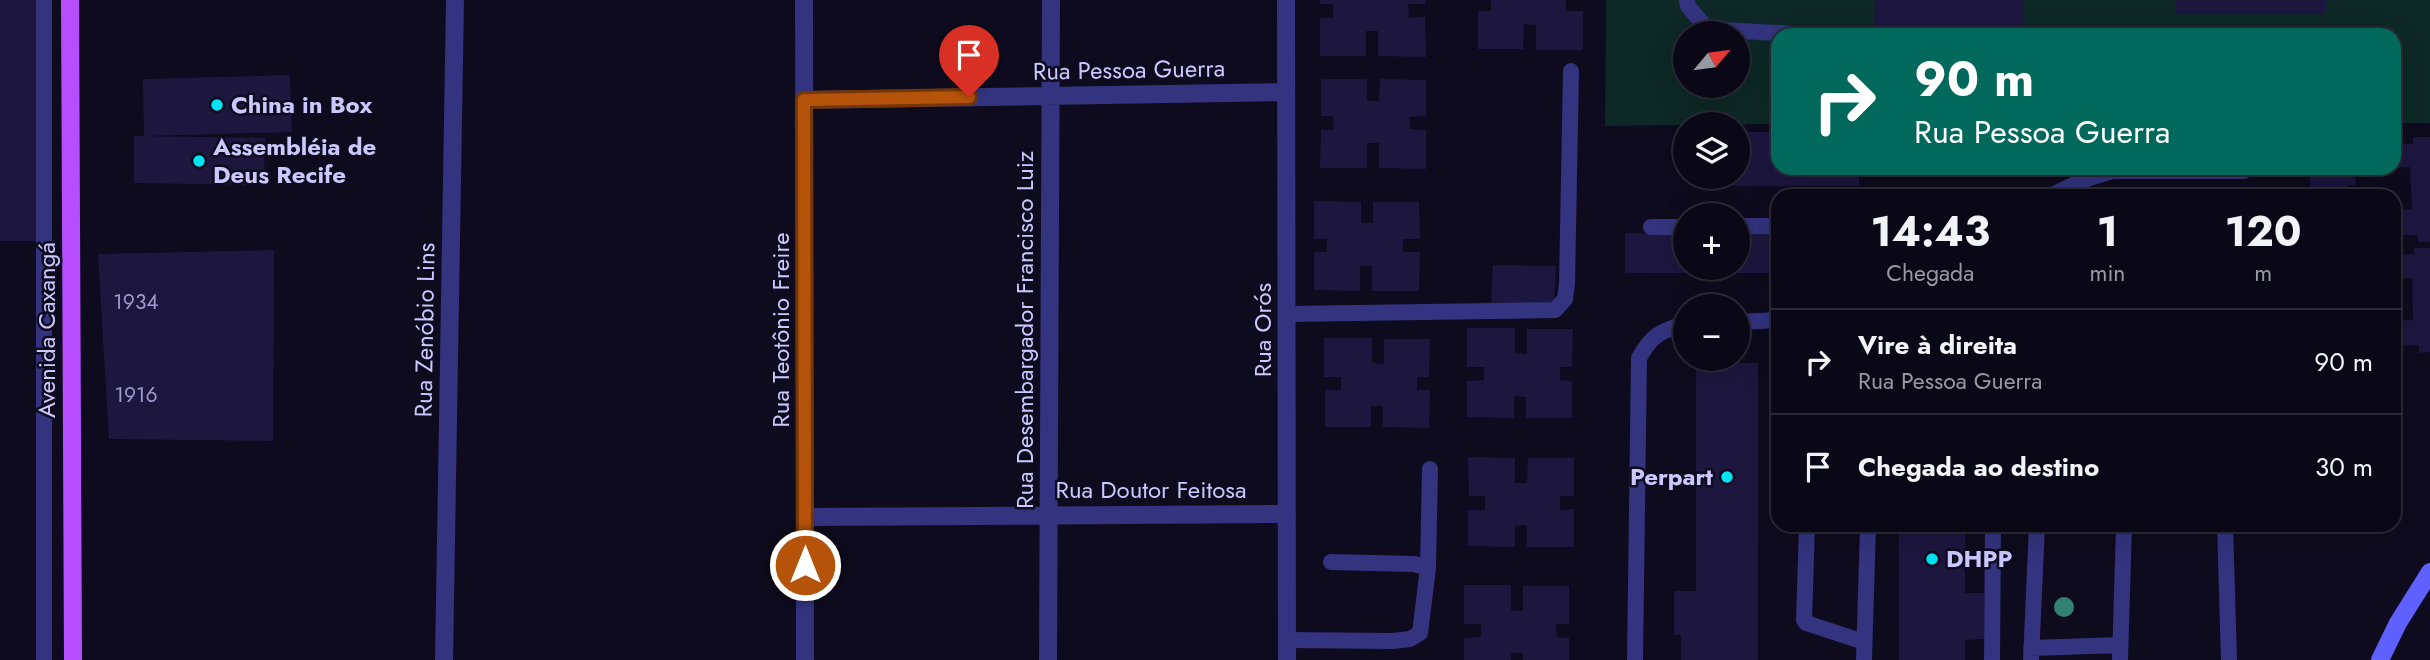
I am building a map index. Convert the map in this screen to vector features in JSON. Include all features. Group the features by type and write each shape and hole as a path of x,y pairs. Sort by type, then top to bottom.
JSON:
{"main road":[{"name":"Avenida Caxangá","path":"70,0 73,660"},
{"path":"2380,660 2398,623 2430,572"}],"street":[{"name":"Rua Zenóbio Lins","path":"444,660 455,0"},
{"name":"Rua Teotônio Freire","path":"804,0 804,660"},
{"name":"Rua Desembargador Francisco Luiz","path":"1048,660 1051,0"},
{"name":"Rua Orós","path":"1286,0 1287,660"},
{"name":"Rua Pessoa Guerra","path":"804,100 1286,92"},
{"name":"Rua Doutor Feitosa","path":"806,517 1287,514"}],"lane":[{"path":"44,0 44,660"},
{"path":"1687,0 1688,6 1707,29 1771,33"},
{"path":"1287,314 1555,310 1565,299 1567,284 1571,71"},
{"path":"2064,189 2099,175"},
{"path":"1750,226 1771,226"},
{"path":"1650,227 1673,227"},
{"path":"1750,321 1771,320"},
{"path":"1635,660 1640,358 1649,340 1673,327"},
{"path":"1287,640 1410,639 1420,633 1428,568 1430,469"},
{"path":"1807,532 1804,620 1806,623 1864,642"},
{"path":"1864,660 1868,532"},
{"path":"1992,660 1993,532"},
{"path":"2037,532 2031,654 2120,652 2124,532"},
{"path":"2225,532 2229,660"},
{"path":"1331,562 1414,564 1428,568"}],"green space":[{"path":"1606,0 2430,0 2430,123 2401,123 2401,28 1771,28 1771,124 1750,124 1750,112 1673,112 1673,125 1605,126"}],"building":[{"path":"0,0 41,0 42,241 0,241"},
{"path":"1320,0 1425,0 1425,4 1408,4 1409,18 1425,17 1426,57 1378,56 1378,31 1366,31 1366,56 1320,56 1320,18 1333,18 1333,4 1320,4"},
{"path":"1491,0 1566,0 1566,11 1583,11 1583,50 1536,50 1536,25 1524,24 1523,49 1478,49 1478,11 1491,11"},
{"path":"1875,0 2024,0 2024,28 1874,28"},
{"path":"2176,0 2327,0 2325,14 2176,14"},
{"name":"China in Box","path":"290,75 292,132 144,136 143,79"},
{"path":"1321,79 1367,79 1367,101 1379,101 1380,79 1426,80 1426,116 1409,117 1410,129 1426,130 1426,169 1379,168 1379,143 1367,143 1367,168 1320,168 1321,130 1334,130 1333,116 1321,116"},
{"path":"1750,132 1771,132 1771,175 1859,175 1859,186 1750,186"},
{"name":"Assembléia de Deus Recife","path":"134,136 265,138 264,185 134,183"},
{"path":"2413,137 2430,137 2430,242 2418,242 2417,235 2401,235 2401,210 2412,209 2410,167 2401,168 2401,144 2413,144"},
{"path":"2310,175 2355,175 2356,185 2348,185 2348,189 2310,189"},
{"path":"2082,187 2257,189 2082,189"},
{"path":"1314,201 1361,202 1361,223 1373,223 1373,202 1419,202 1420,239 1403,239 1403,252 1420,252 1419,291 1372,291 1372,266 1360,266 1360,291 1314,290 1314,252 1327,252 1327,239 1314,239"},
{"path":"1625,233 1673,234 1673,273 1625,273"},
{"path":"1750,234 1771,234 1771,273 1750,273"},
{"path":"2414,248 2430,248 2430,352 2419,353 2419,345 2401,346 2401,321 2413,320 2412,278 2401,278 2401,255 2414,254"},
{"path":"274,250 273,441 109,439 98,254"},
{"path":"1493,265 1556,266 1554,305 1491,305"},
{"path":"1467,328 1515,328 1515,353 1527,354 1527,329 1573,329 1572,367 1560,367 1560,380 1572,381 1572,418 1526,418 1526,397 1514,396 1514,418 1467,417 1467,381 1484,380 1484,367 1467,367"},
{"path":"1324,338 1372,338 1372,363 1384,364 1384,339 1430,339 1429,377 1417,377 1417,390 1430,390 1429,428 1383,427 1383,406 1371,406 1371,427 1325,427 1325,390 1341,390 1341,377 1324,377"},
{"name":"Perpart","path":"1750,363 1758,363 1758,660 1681,660 1681,635 1674,635 1674,591 1696,591 1696,371 1750,371"},
{"path":"1468,457 1515,458 1515,483 1527,483 1528,458 1574,458 1574,496 1560,496 1560,510 1574,509 1574,547 1527,547 1527,525 1515,526 1515,547 1468,546 1468,510 1485,510 1485,496 1469,496"},
{"name":"DHPP","path":"1899,532 1965,532 1965,593 1984,593 1984,639 1965,640 1965,660 1899,660"},
{"path":"1464,585 1511,585 1511,610 1523,611 1523,586 1569,586 1569,624 1556,624 1557,637 1569,638 1569,660 1523,660 1523,653 1511,653 1511,660 1464,660 1464,638 1481,637 1481,624 1464,624"}],"place":[{"name":"China in Box","path":"217,105"},
{"name":"Assembléia de Deus Recife","path":"199,161"},
{"name":"Perpart","path":"1727,477"},
{"name":"DHPP","path":"1932,559"}],"route":[{"path":"805,565 804,100 969,97"}]}
